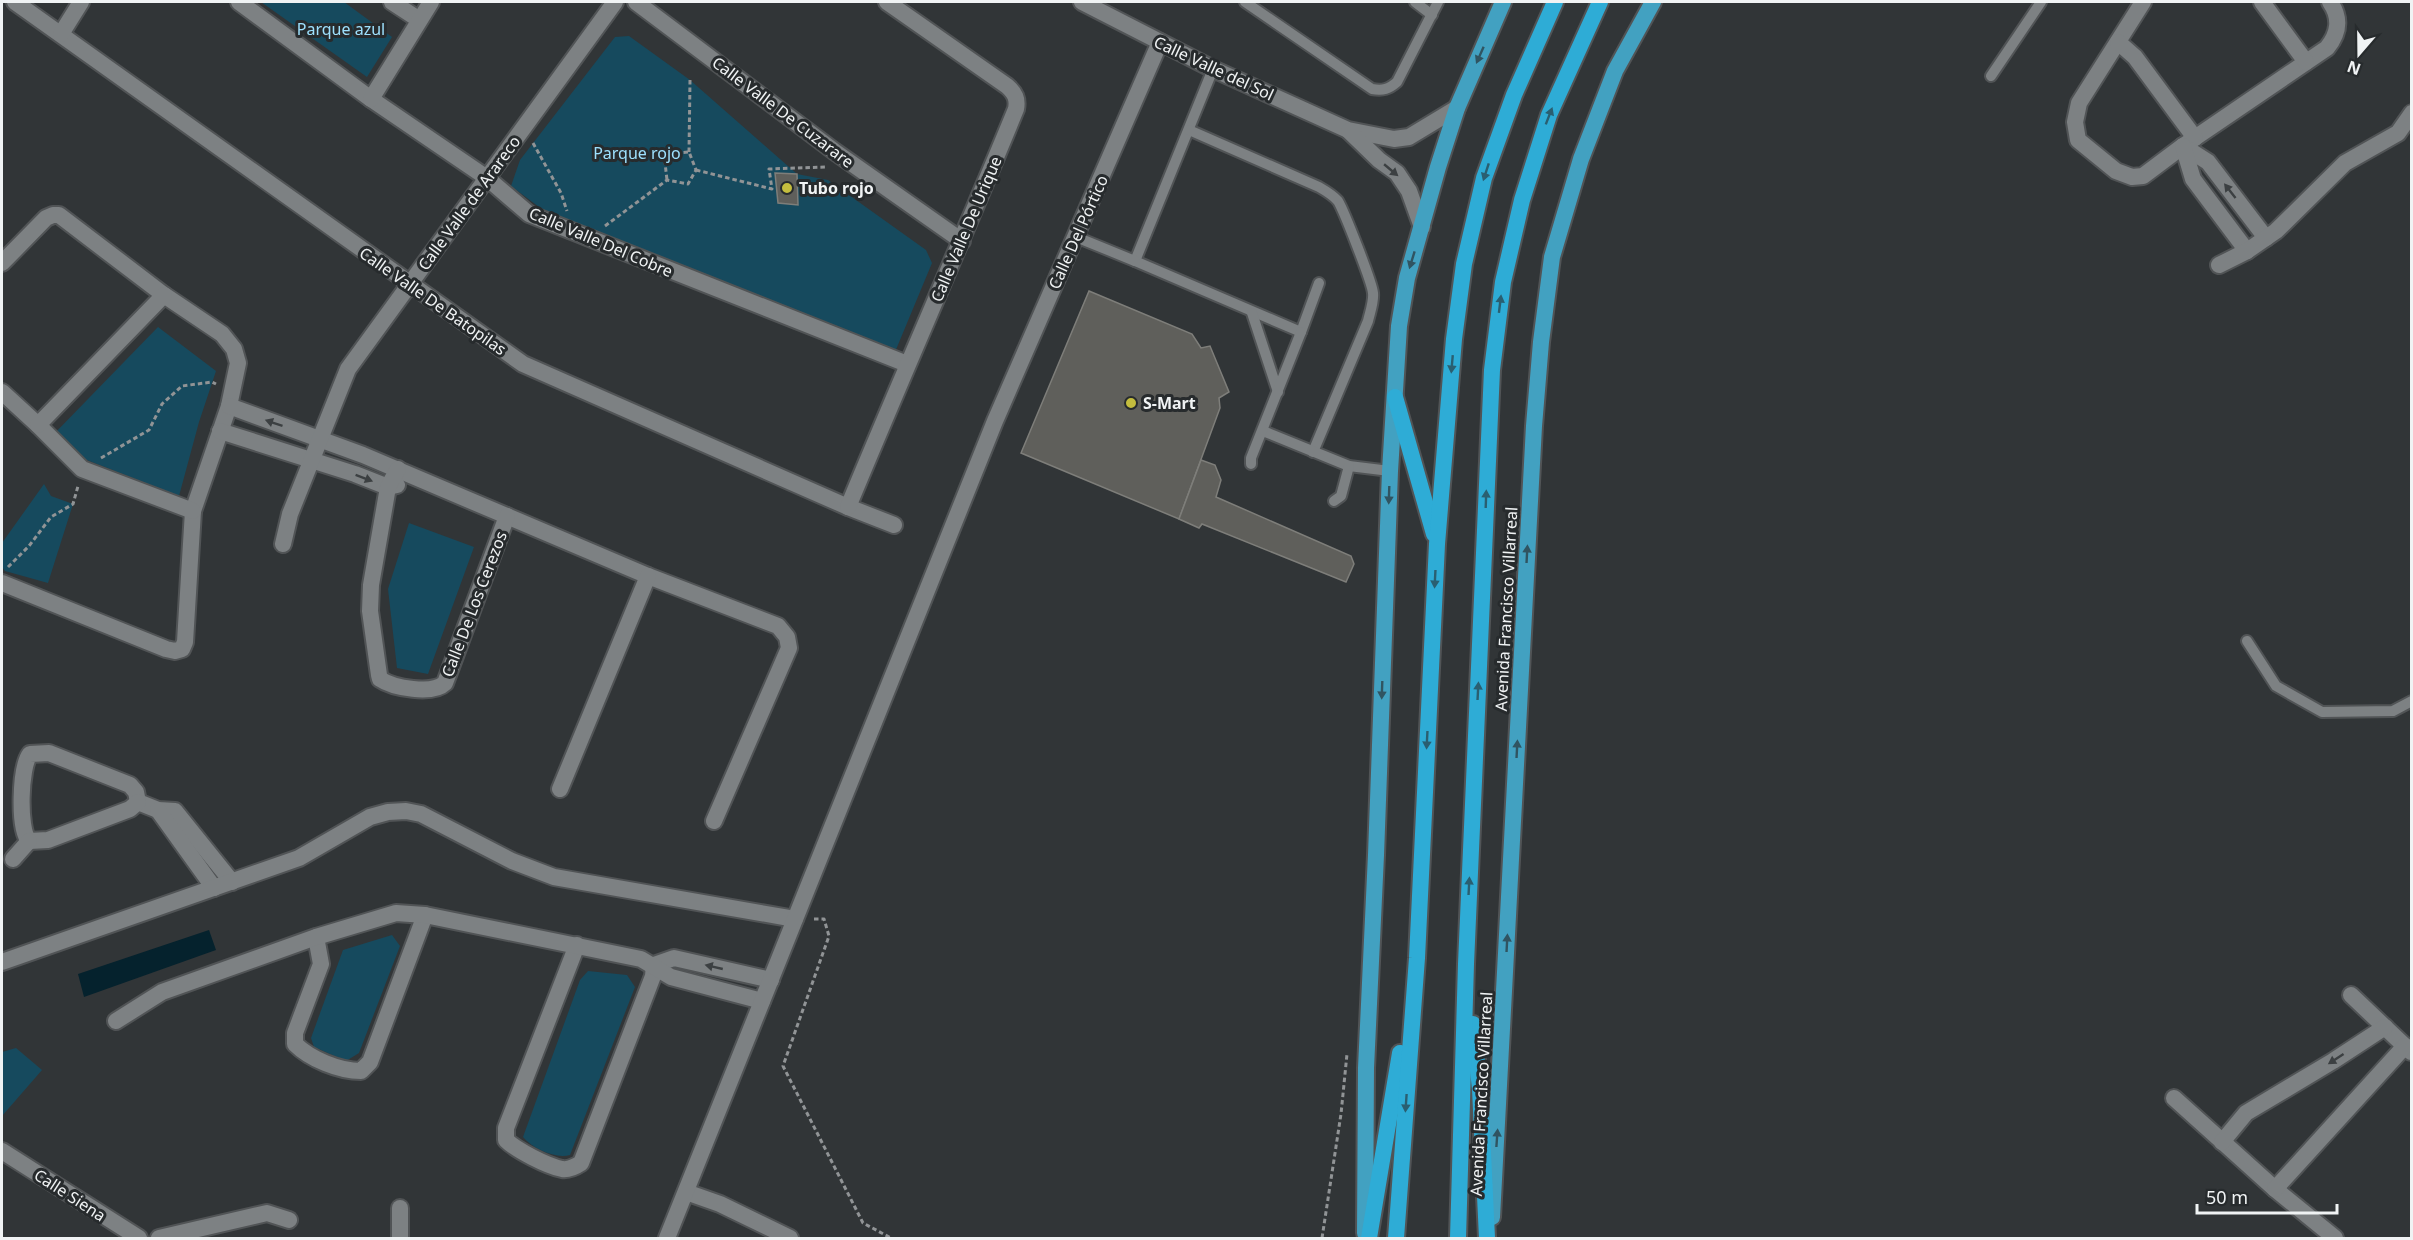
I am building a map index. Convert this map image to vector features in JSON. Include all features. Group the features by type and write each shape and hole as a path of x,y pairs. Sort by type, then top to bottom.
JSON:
{"highway":[{"path":"1396,1239 1417,958 1437,544 1454,339 1464,264 1484,178 1514,95 1555,2"},
{"name":"Avenida Francisco Villarreal","path":"1458,1239 1466,964 1492,370 1503,282 1522,200 1549,115 1600,2"},
{"path":"1395,397 1437,544"},
{"path":"1367,1239 1417,958"},
{"path":"1466,964 1480,1089 1489,1239"}],"main road":[{"path":"1367,1239 1366,1068 1390,471 1399,326 1407,278 1438,167 1457,108 1503,2"},
{"name":"Avenida Francisco Villarreal","path":"1489,1239 1534,426 1552,257 1581,159 1615,71 1653,2"}],"street":[{"name":"Calle Valle De Batopilas","path":"15,2 523,364 848,507 894,525"},
{"path":"61,34 81,2"},
{"name":"Calle Valle Del Cobre","path":"239,2 370,99 487,178 529,214 907,364"},
{"path":"392,2 418,19"},
{"path":"370,99 418,19 431,2"},
{"name":"Calle Valle de Arareco","path":"283,544 290,514 348,369 615,2"},
{"name":"Calle Valle De Cuzarare","path":"636,2 856,167 962,241"},
{"name":"Calle Valle De Urique","path":"848,507 1016,109 1015,96 1007,86 887,2"},
{"name":"Calle Valle del Sol","path":"1082,2 1100,6 1160,42 1213,69 1348,130 1394,139 1409,137 1457,108"},
{"path":"2143,2 2079,103 2075,122 2078,140 2116,171 2132,177 2143,176 2327,48 2339,27 2335,9 2330,2"},
{"path":"2262,2 2306,63"},
{"name":"Calle Del Pórtico","path":"667,1239 995,421 1160,42"},
{"path":"2118,42 2134,57 2189,142 2208,162 2266,238"},
{"path":"2219,265 2247,251 2266,238 2298,212 2345,163 2405,135 2412,113"},
{"name":"Calle Valle del Sol","path":"1348,130 1379,160 1397,173 1409,191 1422,226"},
{"path":"2189,142 2193,179 2247,251"},
{"path":"2,263 46,218 53,214 59,215 164,295 222,334 234,348 238,363 229,406 193,511 186,633 182,649 175,651 166,649 2,583"},
{"path":"38,425 164,295"},
{"path":"2,392 82,469 193,511"},
{"name":"Calle De Los Cerezos","path":"229,406 321,438 648,576 778,626 785,633 789,648 714,821"},
{"path":"220,431 388,487 418,479"},
{"name":"Calle De Los Cerezos","path":"398,469 388,487 371,585 370,611 379,675 380,679 388,684 429,691 445,683 507,516"},
{"path":"560,789 648,576"},
{"path":"29,841 22,830 24,764 27,749 48,753 130,785 136,792 138,802"},
{"path":"138,802 158,810 175,811 232,882"},
{"path":"13,860 29,841 48,840 130,809 138,802"},
{"path":"158,810 214,888"},
{"path":"2,962 299,858 370,817 388,812 406,811 421,814 512,861 554,877 795,919"},
{"path":"116,1021 162,992 316,937 396,913 425,915 641,959 671,977 762,1001"},
{"path":"316,937 321,964 295,1033 295,1044 303,1053 348,1071 361,1071 370,1062 425,915"},
{"path":"577,945 506,1128 506,1140 515,1149 563,1169 573,1168 581,1163 653,976 654,965"},
{"path":"654,965 674,958 771,980"},
{"path":"2275,1189 2408,1049 2351,995"},
{"path":"2222,1142 2246,1113 2333,1061 2385,1026"},
{"path":"2174,1098 2275,1189 2335,1239"},
{"name":"Calle Siena","path":"2,1150 139,1239"},
{"path":"686,1192 720,1204 790,1239"},
{"path":"400,1208 400,1239"},
{"path":"159,1239 267,1213 289,1220"}],"lane":[{"path":"1415,2 1432,15"},
{"path":"1252,4 1372,89 1380,90 1389,88 1397,82 1438,2"},
{"path":"1991,76 2041,2"},
{"path":"1135,261 1213,69"},
{"path":"1188,130 1319,187 1338,202 1352,237 1373,293 1373,303 1368,321 1313,452"},
{"path":"1076,237 1301,332"},
{"path":"1251,464 1251,458 1319,283"},
{"path":"1252,313 1278,392"},
{"path":"1263,431 1349,466 1390,471"},
{"path":"1334,501 1341,495 1349,466"},
{"path":"2247,640 2276,686 2322,712 2393,711 2412,701"}],"path":[{"path":"690,80 689,152 696,170"},
{"path":"533,143 561,193 570,218"},
{"path":"666,180 664,154 689,152"},
{"path":"696,170 772,189 769,169 856,167"},
{"path":"600,230 666,180 688,184 696,170"},
{"path":"795,919 824,920 829,936 783,1066 863,1223 891,1239"},
{"path":"1322,1239 1341,1114 1348,1048"}],"green space":[{"name":"Parque azul","path":"261,2 344,2 392,37 367,77"},
{"name":"Parque rojo","path":"629,36 690,80 797,174 828,180 926,250 932,263 895,352 543,210 511,186 520,160 615,37"},
{"path":"158,327 216,371 199,422 179,496 74,455 53,435"},
{"path":"44,484 51,496 73,504 48,583 5,571 2,567 2,543"},
{"path":"409,523 474,547 428,674 397,668 388,589"},
{"path":"392,935 400,946 359,1053 346,1061 314,1047 311,1038 343,950"},
{"path":"588,971 627,975 635,987 570,1155 558,1156 538,1149 523,1137 580,980"},
{"path":"16,1048 42,1070 2,1116 2,1052"}],"shaded area":[{"path":"209,930 216,950 84,997 78,974"}],"building":[{"name":"Tubo rojo","path":"775,173 797,174 798,205 778,203"},
{"name":"S-Mart","path":"1089,291 1192,334 1201,348 1210,346 1229,392 1219,398 1220,408 1179,519 1021,453"},
{"path":"1201,460 1215,465 1221,480 1216,497 1351,556 1354,564 1346,582 1202,524 1199,528 1179,519"}],"place":[{"name":"Tubo rojo","path":"787,188"},
{"name":"S-Mart","path":"1131,403"}]}
